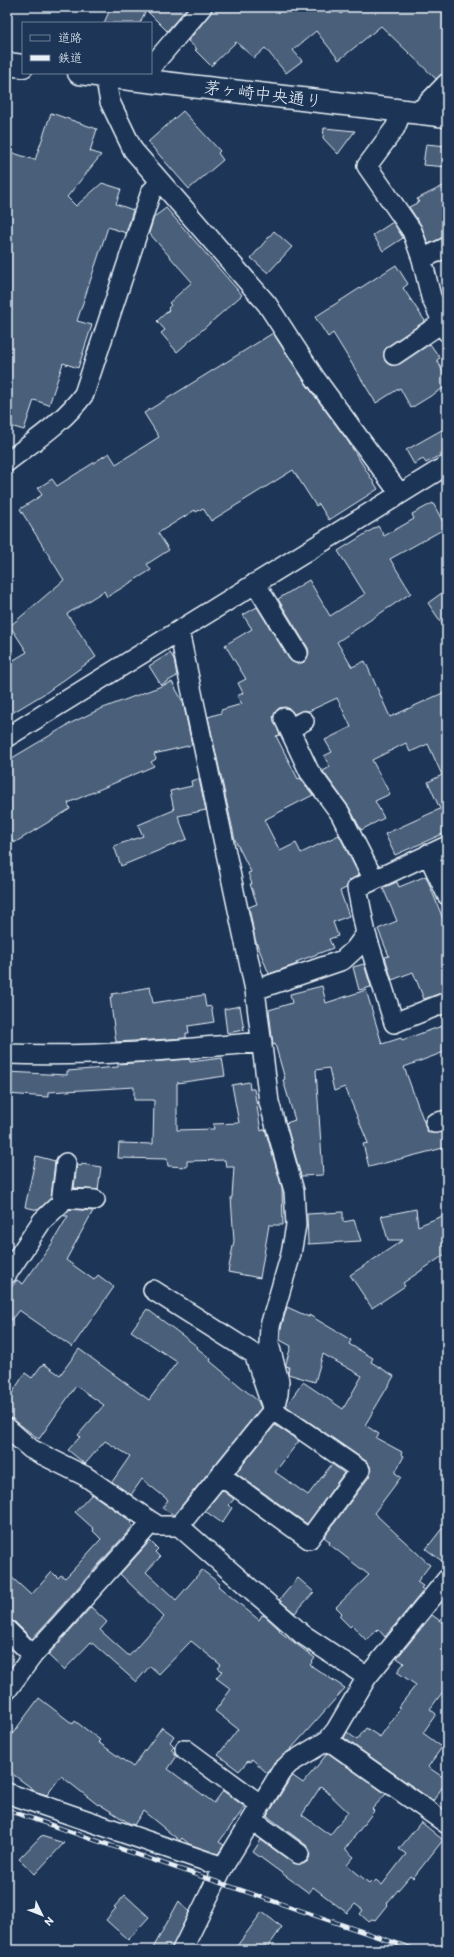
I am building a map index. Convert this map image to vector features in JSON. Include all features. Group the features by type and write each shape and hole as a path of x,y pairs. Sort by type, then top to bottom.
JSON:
{"main road":[{"path":"7,64 22,66"},
{"name":"茅ヶ崎中央通り","path":"88,74 105,76 132,74"},
{"name":"茅ヶ崎中央通り","path":"152,74 410,112 447,116"}],"street":[{"path":"152,66 202,7"},
{"path":"105,76 110,102 133,150 266,304 315,378 400,494"},
{"path":"394,355 445,327 431,297 422,259 412,231 367,166 395,128 410,112 447,83"},
{"path":"7,462 62,419 75,407 84,394 151,192 160,182"},
{"path":"422,259 447,247"},
{"path":"7,737 447,465"},
{"path":"255,583 298,653"},
{"path":"179,631 255,990 269,1102 294,1191 296,1225 291,1254 270,1326 269,1344 278,1381 278,1394 273,1410 179,1526"},
{"path":"293,723 309,771 340,813 374,880"},
{"path":"447,846 358,888 366,934 394,1023 447,1002"},
{"path":"428,854 447,895"},
{"path":"255,990 343,960 355,949 366,934"},
{"path":"7,1054 58,1056 158,1052 262,1042"},
{"path":"7,1274 42,1221 61,1203 66,1163"},
{"path":"62,1198 95,1200"},
{"path":"153,1290 254,1354 273,1410 360,1470 309,1539 220,1475"},
{"path":"7,1428 31,1449 85,1476 158,1526 179,1526 302,1634 367,1677"},
{"path":"7,1690 33,1654 152,1522"},
{"path":"182,1950 223,1867 281,1772 290,1763 328,1740 336,1730 367,1677 447,1580"},
{"path":"7,1630 33,1654"},
{"path":"328,1740 447,1824"},
{"path":"185,1749 256,1812 299,1854"},
{"path":"7,1793 223,1867"}],"building":[{"path":"111,7 188,7 167,31 146,10 140,22 104,22"},
{"path":"213,7 336,7 341,14 350,7 447,7 447,72 436,79 381,26 339,60 316,31 293,50 302,61 286,73 265,48 254,58 236,42 211,66 195,50 197,49 188,41 210,14"},
{"path":"183,111 220,151 218,153 223,160 189,189 148,142"},
{"path":"51,113 97,129 90,151 101,155 67,197 76,206 102,183 121,189 116,204 133,210 126,233 108,227 77,321 92,325 78,368 63,363 49,405 34,400 24,430 7,425 7,151 35,160"},
{"path":"324,128 355,131 338,154 323,138"},
{"path":"426,144 447,146 447,167 423,165"},
{"path":"447,184 447,236 428,244 421,225 409,207 419,202 417,199"},
{"path":"166,208 242,295 177,352 161,333 165,330 157,321 169,310 168,308 171,305 169,303 192,282 149,233 154,217"},
{"path":"393,222 403,238 383,251 373,235"},
{"path":"274,231 292,247 268,273 251,258"},
{"path":"396,265 408,284 403,288 425,321 388,346 384,351 385,361 390,365 400,364 430,344 440,358 437,360 447,380 447,386 411,408 400,388 376,403 333,333 328,337 315,317"},
{"path":"273,333 306,384 347,440 378,489 329,520 319,504 316,506 293,470 211,521 203,508 196,512 195,510 158,533 169,550 147,564 151,570 107,597 104,591 67,614 96,657 47,692 7,716 7,664 27,652 10,626 64,580 20,509 42,495 38,488 52,479 57,486 109,453 116,464 159,437 144,413"},
{"path":"447,427 447,451 426,463 423,459 414,464 406,450"},
{"path":"433,503 446,528 390,559 411,593 337,642 352,667 365,661 390,717 447,691 447,832 395,855 385,834 440,809 428,782 442,775 428,744 410,752 406,743 372,760 390,794 375,801 384,818 361,830 349,807 323,771 330,767 324,756 332,752 325,740 351,727 337,698 309,711 304,710 294,714 290,709 285,707 279,708 273,717 280,735 276,736 298,779 300,778 313,795 264,820 280,851 296,843 301,853 339,835 359,875 349,881 346,888 340,891 349,916 333,922 338,936 329,939 333,948 296,962 297,964 269,974 255,939 249,907 257,904 250,884 252,884 248,873 251,872 235,840 208,717 221,713 221,710 242,704 237,696 243,693 238,683 246,679 225,645 252,629 243,615 257,607 289,659 298,664 304,662 309,653 308,648 278,599 309,580 330,616 365,594 338,551 378,526 384,536 414,519 412,514"},
{"path":"447,589 447,631 428,603"},
{"path":"170,653 174,659 177,676 161,685 149,666"},
{"path":"172,682 183,702 192,745 154,754 156,759 151,762 154,766 68,803 70,809 14,843 7,831 7,761 71,723 98,710"},
{"path":"199,779 206,810 178,816 187,839 121,866 114,846 143,836 138,825 174,810 170,791 192,786 191,781"},
{"path":"426,876 447,929 447,991 424,999 413,972 392,980 385,957 389,956 378,929 397,921 383,888 397,882 399,887"},
{"path":"364,964 371,987 359,990 353,967"},
{"path":"322,986 326,1003 366,990 382,1044 401,1038 402,1040 442,1026 444,1030 447,1029 447,1051 404,1067 428,1133 447,1132 447,1147 369,1167 363,1144 368,1143 345,1087 334,1091 329,1068 316,1070 323,1175 301,1176 286,1123 295,1120 283,1080 285,1079 275,1044 273,1045 269,1010 292,1003 290,994"},
{"path":"150,987 153,1003 204,995 206,1007 211,1006 214,1022 188,1026 189,1033 186,1033 186,1038 116,1042 110,997 112,997 112,994"},
{"path":"240,1006 244,1030 227,1033 224,1009"},
{"path":"222,1058 225,1076 177,1083 177,1130 214,1129 213,1124 239,1123 232,1085 249,1082 250,1089 254,1089 261,1131 265,1129 282,1188 283,1225 269,1225 260,1278 228,1272 234,1241 231,1197 234,1167 226,1167 225,1160 187,1161 187,1167 168,1166 167,1159 118,1158 119,1143 153,1144 154,1100 134,1100 134,1087 48,1092 48,1097 7,1094 7,1072 67,1075 67,1071 118,1067 118,1064 190,1059 190,1062"},
{"path":"36,1156 55,1161 51,1198 38,1210 25,1207"},
{"path":"82,1164 101,1167 98,1190 74,1188 77,1165 81,1166"},
{"path":"69,1209 93,1211 66,1260 94,1280 98,1275 114,1287 72,1347 19,1310 7,1325 7,1293 17,1280 23,1284 51,1245 68,1216 64,1216"},
{"path":"416,1209 418,1226 447,1214 447,1253 403,1283 405,1286 372,1308 350,1275 403,1240 388,1240 381,1216"},
{"path":"343,1212 343,1222 354,1220 361,1241 308,1244 307,1214"},
{"path":"287,1307 309,1317 309,1315 351,1340 349,1344 373,1358 371,1362 394,1376 365,1425 379,1434 376,1438 402,1452 401,1454 404,1456 395,1473 401,1477 374,1513 430,1565 417,1582 423,1586 421,1588 424,1590 385,1637 378,1629 366,1640 352,1625 350,1627 339,1616 342,1613 336,1607 369,1575 329,1544 330,1542 324,1537 369,1477 371,1472 370,1466 366,1461 286,1406 303,1382 343,1409 362,1376 323,1354 315,1382 288,1374 289,1367 286,1366 286,1363 291,1346 280,1340 281,1328"},
{"path":"147,1309 198,1347 197,1348 211,1359 210,1361 258,1401 261,1408 174,1515 162,1508 168,1500 142,1479 131,1495 112,1482 130,1456 105,1441 85,1464 68,1450 80,1437 78,1435 104,1405 76,1386 39,1439 14,1420 7,1417 7,1401 25,1373 32,1378 44,1364 60,1375 79,1349 149,1400 177,1362 131,1331"},
{"path":"275,1425 299,1441 275,1472 308,1495 332,1464 344,1473 307,1524 236,1473"},
{"path":"222,1490 234,1499 229,1505 232,1508 222,1523 205,1511"},
{"path":"92,1494 132,1522 131,1524 133,1526 32,1639 15,1622 7,1619 7,1573 31,1595 52,1572 58,1578 61,1575 65,1578 101,1539 93,1531 94,1529 75,1512"},
{"path":"447,1522 447,1565 426,1549"},
{"path":"150,1541 158,1549 155,1552 160,1557 146,1572 176,1600 202,1570 220,1584 218,1586 259,1620 262,1615 265,1616 280,1630 279,1631 315,1658 310,1665 345,1688 291,1749 273,1764 267,1773 252,1759 250,1762 248,1761 239,1771 218,1755 238,1729 215,1711 231,1689 216,1678 222,1671 218,1668 221,1665 191,1641 159,1674 150,1666 136,1682 91,1642 64,1670 48,1655 91,1607 107,1622 100,1630 129,1656 164,1617 120,1574"},
{"path":"298,1578 314,1592 295,1613 279,1600"},
{"path":"432,1615 447,1626 447,1686 430,1709 436,1714 423,1733 442,1747 428,1767 447,1780 433,1801 344,1738 347,1732 357,1740 366,1728 380,1737 400,1709 398,1708 416,1685 397,1672 404,1663 397,1658"},
{"path":"39,1698 73,1724 75,1721 100,1740 98,1742 133,1767 162,1727 174,1736 170,1742 174,1746 171,1749 177,1756 168,1769 214,1803 223,1791 245,1807 219,1842 224,1845 218,1854 189,1844 182,1838 180,1841 143,1811 134,1825 129,1823 99,1804 98,1805 61,1776 47,1795 37,1792 7,1770 7,1741"},
{"path":"328,1753 386,1794 372,1809 374,1811 345,1849 354,1857 347,1865 369,1883 371,1881 373,1883 376,1880 382,1885 406,1854 399,1849 421,1822 443,1840 413,1878 410,1876 386,1904 387,1905 375,1920 373,1919 369,1922 360,1914 363,1910 355,1904 347,1913 313,1887 309,1893 253,1852 261,1840 293,1863 303,1864 308,1861 310,1855 306,1845 267,1816 293,1776 303,1783","holes":["321,1786 348,1812 330,1835 302,1815"]},
{"path":"41,1836 64,1843 35,1874 19,1859"},
{"path":"125,1895 149,1917 128,1940 106,1920 116,1908 114,1907"},
{"path":"179,1901 189,1912 171,1950 152,1950"},
{"path":"262,1912 282,1927 266,1950 234,1950"}],"railway":[{"path":"7,1810 416,1950"}]}
